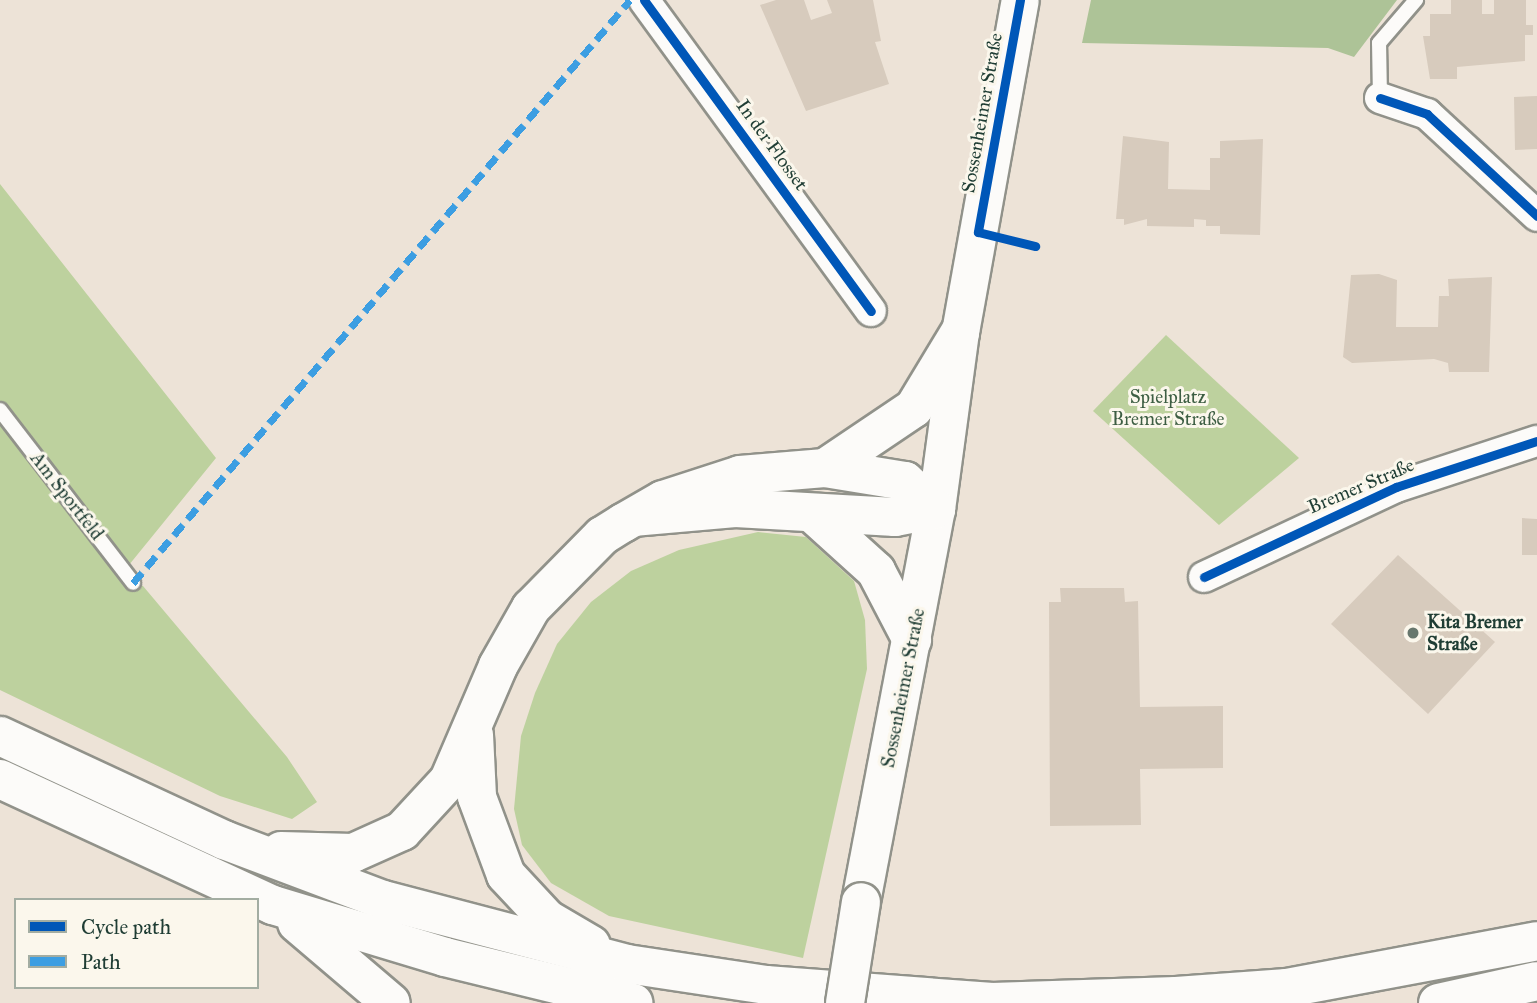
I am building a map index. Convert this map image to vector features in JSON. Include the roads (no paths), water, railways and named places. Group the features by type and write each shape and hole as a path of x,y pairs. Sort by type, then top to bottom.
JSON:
{"main road":[{"path":"825,468 914,408 960,332"},
{"path":"224,840 321,855 381,844 402,831 449,780 475,728 498,666 531,608 574,559 635,517 712,482 825,468 905,481 936,509"},
{"path":"635,517 710,508 895,517 936,509"},
{"name":"Sossenheimer Straße","path":"845,1003 936,509"},
{"path":"813,514 876,571 912,640"},
{"path":"475,728 475,786 506,875 547,919 627,964"},
{"path":"0,736 224,840 383,900 627,964 896,998 1075,1002 1287,988 1537,941"},
{"path":"0,779 258,898"},
{"path":"259,899 432,954 633,1003"},
{"path":"273,905 391,1003"},
{"path":"1438,1003 1537,981"}],"street":[{"name":"In der Flosset","path":"644,0 871,311"},
{"name":"Sossenheimer Straße","path":"936,509 960,332 1020,0"},
{"path":"1380,98 1427,114 1537,216"},
{"name":"Bremer Straße","path":"1204,577 1396,487 1537,441"}],"lane":[{"path":"1380,98 1379,43 1416,0"},
{"name":"Am Sportfeld","path":"0,410 133,583"}],"place":[{"name":"Kita Bremer Straße","path":"1413,633"}],"park label":[{"name":"Spielplatz Bremer Straße","path":"1168,408"}]}
